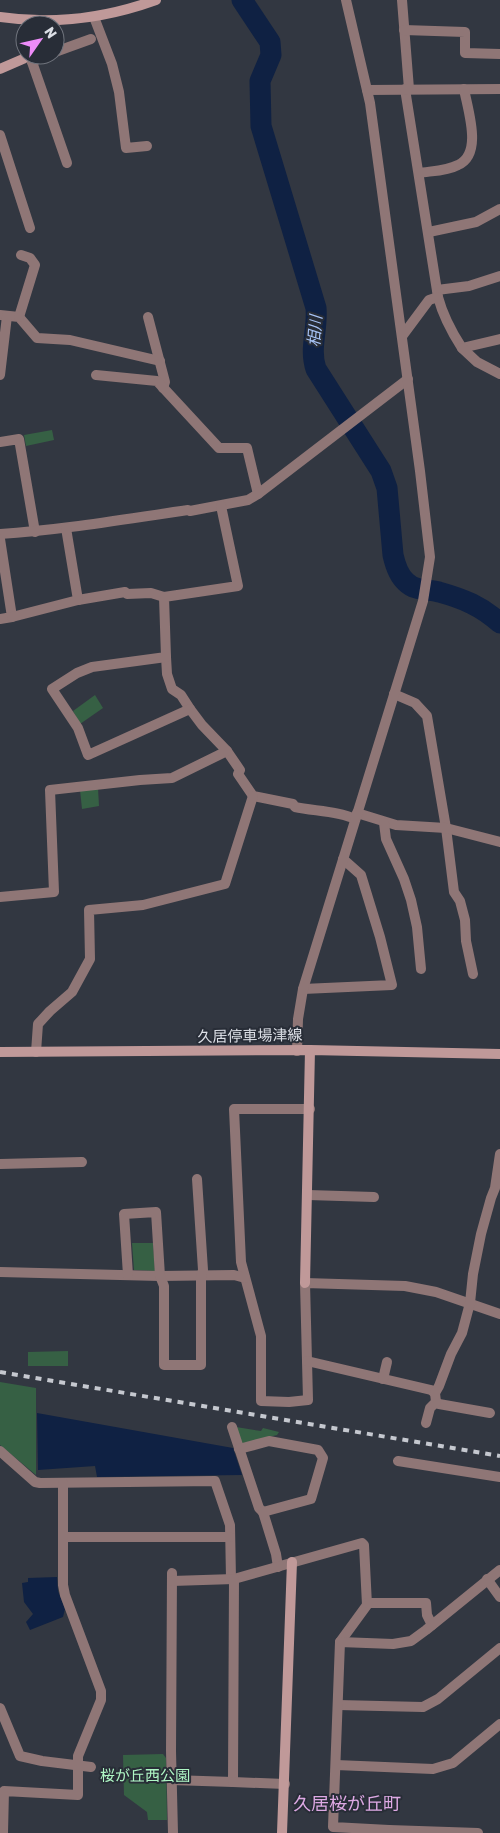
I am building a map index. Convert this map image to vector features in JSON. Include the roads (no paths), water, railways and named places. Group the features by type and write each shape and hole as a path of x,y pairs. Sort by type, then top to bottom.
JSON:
{"main road":[{"path":"65,19 94,17 156,0"},
{"path":"0,16 15,19"},
{"path":"0,69 15,62"},
{"path":"305,1283 310,1050"},
{"name":"久居停車場津線","path":"0,1052 296,1052 310,1050 500,1054"},
{"path":"282,1833 292,1562"}],"street":[{"path":"296,1052 298,1019 303,989 423,602 430,556 403,335 367,90 346,0"},
{"path":"402,0 407,89 437,294 448,327 462,348 476,362 500,374"},
{"path":"94,17 112,64 119,92 126,148 147,146"},
{"path":"404,30 466,32 465,53 500,54"},
{"path":"65,48 90,39"},
{"path":"32,65 67,163"},
{"path":"367,90 500,89"},
{"path":"419,173 454,167 469,156 473,144 464,90"},
{"path":"0,135 30,228"},
{"path":"428,232 476,222 500,209"},
{"path":"19,317 35,265 30,258 21,255"},
{"path":"403,335 429,300 437,294 478,284 500,276"},
{"path":"0,375 3,315 19,317 37,338 70,340 160,360"},
{"path":"148,317 165,382 163,388"},
{"path":"462,348 500,339"},
{"path":"96,375 157,381 219,448 247,448 258,494"},
{"path":"0,534 66,528 221,506 248,500 408,378"},
{"path":"0,442 19,439 35,532"},
{"path":"0,619 78,600 125,592 127,594 151,593 164,598 238,586 221,506"},
{"path":"66,528 78,600"},
{"path":"0,539 12,617"},
{"path":"164,598 167,674 172,689 181,695 202,725 227,751 240,770 238,774 253,796 293,804 294,807 313,811 347,814 396,826 446,828 500,842"},
{"path":"166,658 92,667 77,673 52,689 78,728 88,754 190,709"},
{"path":"394,694 414,703 427,716 446,828 454,892 460,901 465,920 466,941 473,974"},
{"path":"0,897 54,892 50,790 62,787 172,778 227,751"},
{"path":"36,1052 38,1024 72,992 90,959 89,910 143,905 225,884 253,796"},
{"path":"384,823 386,839 412,900 421,969"},
{"path":"303,989 392,985 361,875 343,859"},
{"path":"310,1109 234,1110 241,1262 261,1336 261,1401 289,1402 308,1400 305,1283 405,1286 436,1292 500,1314"},
{"path":"426,1423 451,1354 462,1333 470,1304 473,1274 481,1234 495,1188 500,1154"},
{"path":"0,1164 82,1162"},
{"path":"128,1275 124,1214 156,1212 160,1276 164,1286 164,1365 201,1365 201,1277 203,1270 197,1179"},
{"path":"308,1195 374,1197"},
{"path":"0,1272 201,1277 234,1275 245,1278"},
{"path":"307,1361 431,1390 439,1404 490,1413"},
{"path":"383,1379 387,1362"},
{"path":"232,1427 259,1508 263,1512 278,1567"},
{"path":"239,1449 269,1441 318,1450 323,1458 311,1499 263,1512"},
{"path":"2,1455 35,1482 215,1481 230,1525 233,1782"},
{"path":"398,1461 500,1477"},
{"path":"3,1833 4,1791 78,1795 78,1756 100,1700 101,1691 65,1595 62,1574 63,1483"},
{"path":"63,1537 230,1537"},
{"path":"173,1833 172,1577 232,1579 362,1543 364,1545 367,1605 340,1642 333,1827 389,1831 478,1833"},
{"path":"340,1642 402,1643 417,1638 500,1570"},
{"path":"487,1579 500,1597"},
{"path":"367,1603 426,1603 427,1615 432,1625"},
{"path":"338,1705 423,1707 438,1699 500,1648"},
{"path":"0,1708 20,1756 91,1767"},
{"path":"336,1765 433,1769 453,1763 500,1724"},
{"path":"172,1780 284,1784"}],"water":[{"path":"37,1413 233,1448 242,1475 97,1477 95,1466 38,1470"},
{"path":"57,1577 58,1591 65,1609 63,1617 30,1630 26,1622 33,1614 24,1602 22,1583 28,1582 28,1578"}],"waterway":[{"name":"相川","path":"242,0 270,42 271,55 260,81 261,126 316,308 313,346 316,369 381,471 387,488 393,555 397,569 403,579 413,587 439,592 464,600 486,612 500,623"}],"railway":[{"path":"0,1372 500,1456"}],"district":[{"name":"久居桜が丘町","path":"347,1804"}],"park label":[{"name":"桜が丘西公園","path":"145,1776"}]}
